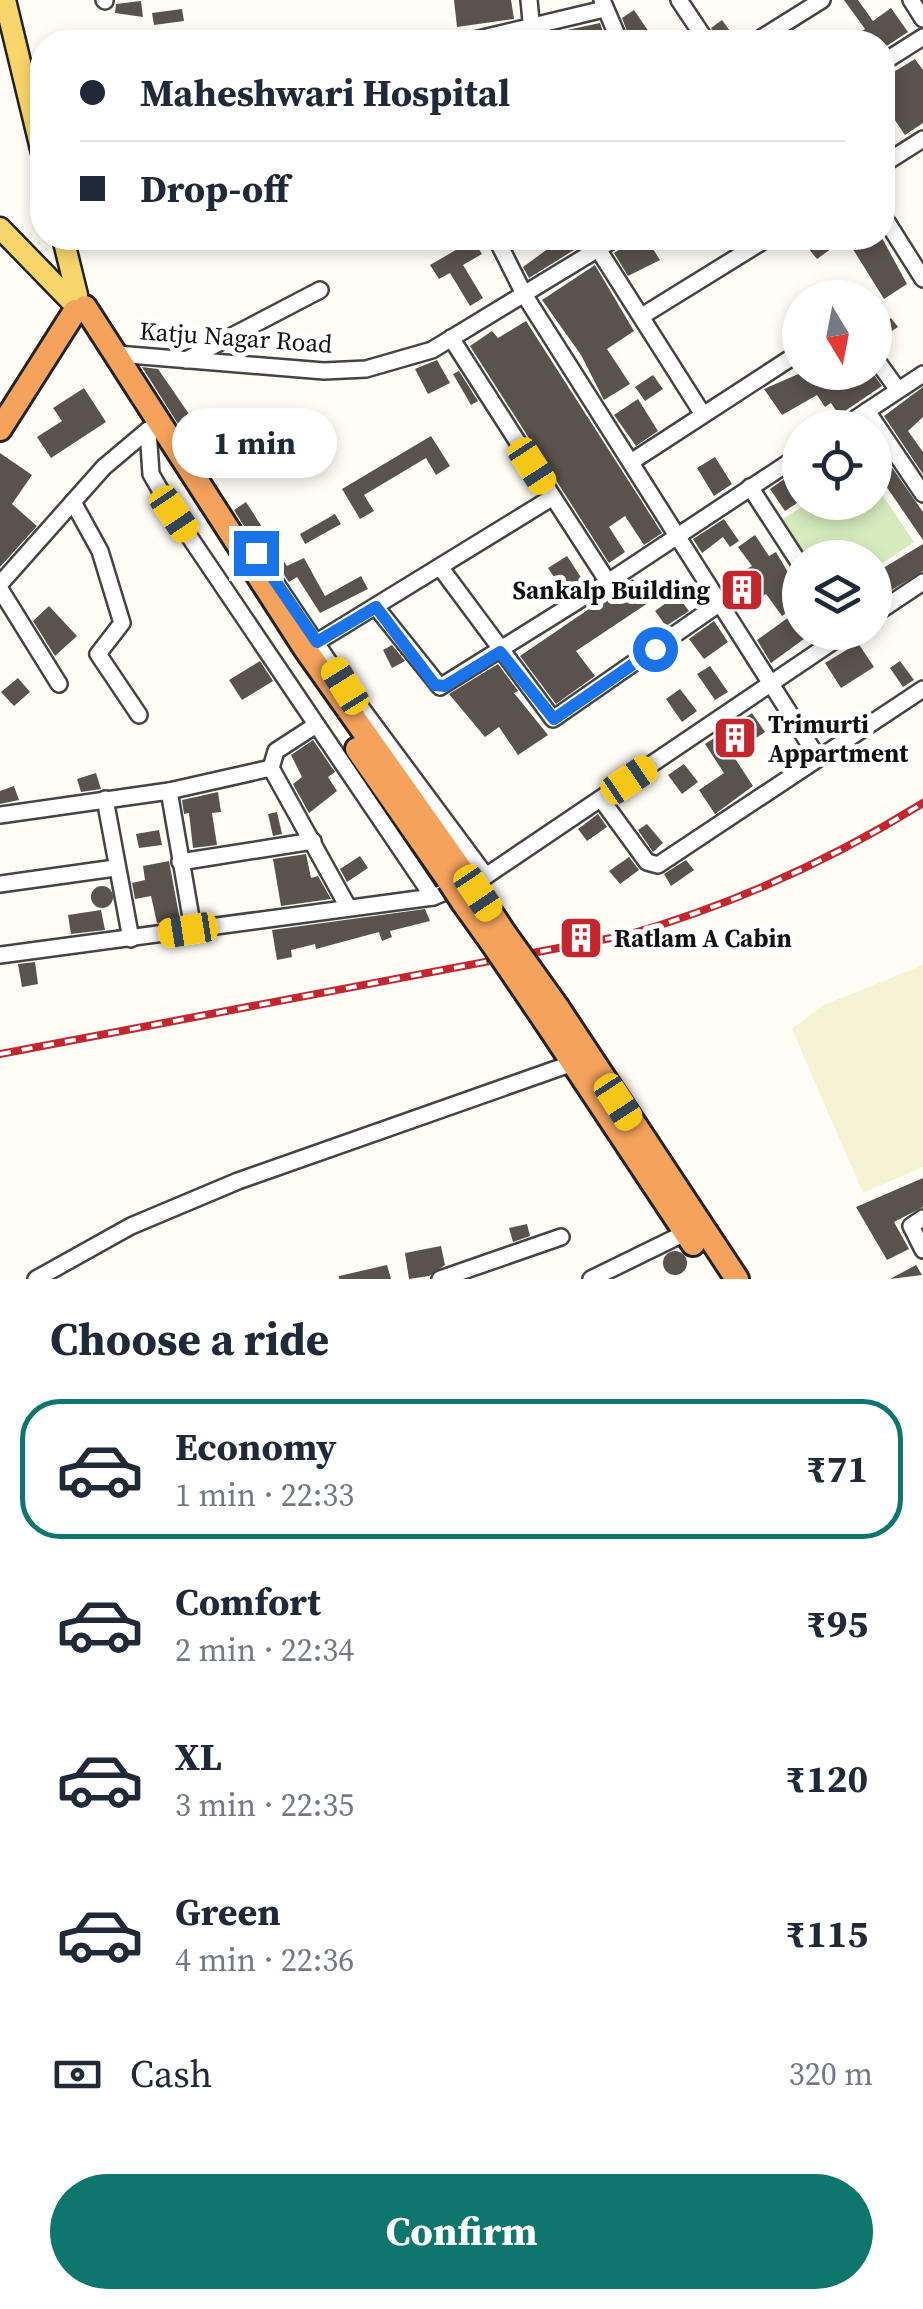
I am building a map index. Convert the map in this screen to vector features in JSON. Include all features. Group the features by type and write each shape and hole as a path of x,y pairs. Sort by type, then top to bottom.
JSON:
{"highway":[{"path":"76,305 117,354 241,576 738,1279"},
{"path":"0,414 76,305"},
{"path":"76,305 155,427"},
{"path":"0,429 76,305"},
{"path":"551,1014 572,1063 719,1279"}],"main road":[{"path":"5,0 30,104"},
{"path":"0,228 76,305"},
{"path":"65,250 76,305"}],"street":[{"path":"528,0 532,30"},
{"path":"678,0 699,30"},
{"path":"774,30 822,0"},
{"path":"910,0 923,20"},
{"path":"512,30 603,5 614,30"},
{"path":"895,55 923,37"},
{"path":"895,157 923,139"},
{"path":"895,235 923,280"},
{"path":"502,250 525,296 818,758"},
{"name":"Katju Nagar Road","path":"117,354 324,370 366,369 400,362 525,296 585,250"},
{"path":"599,250 702,414"},
{"path":"642,316 749,250"},
{"path":"186,360 320,290"},
{"path":"451,338 608,582"},
{"path":"631,462 782,363"},
{"path":"868,410 923,374"},
{"path":"892,382 898,390"},
{"path":"59,684 0,586 104,467 155,427"},
{"path":"155,427 195,464 317,642 462,887"},
{"path":"155,427 151,474 316,725 462,887"},
{"path":"892,445 920,483"},
{"path":"376,607 440,687 500,652 782,467"},
{"path":"750,487 784,540"},
{"path":"317,642 552,497"},
{"path":"74,502 100,552 122,624 98,654 139,715"},
{"path":"440,567 549,717 558,719 720,603"},
{"path":"892,603 923,582"},
{"path":"0,954 131,939 462,887 601,799 822,650"},
{"path":"601,799 646,862 658,865 923,689"},
{"path":"270,768 276,752 316,725"},
{"path":"0,814 168,791 270,768"},
{"path":"270,768 348,907"},
{"path":"168,791 193,929"},
{"path":"105,800 131,939"},
{"path":"180,862 313,840"},
{"path":"0,884 115,868"},
{"path":"36,1279 131,1226 238,1181 572,1063"},
{"path":"923,1218 911,1226 923,1250"},
{"path":"591,1279 685,1233"},
{"path":"450,1278 561,1237"}],"shaded area":[{"path":"923,965 923,1167 863,1193 792,1029 824,1005"}],"green space":[{"path":"892,509 914,542 892,557 892,540 784,540 772,526 782,520 892,520"}],"building":[{"path":"454,0 511,0 514,19 457,27"},
{"path":"844,0 858,0 873,21 891,8 908,32 895,40 895,30 865,29"},
{"path":"141,1 143,17 115,13 116,4"},
{"path":"182,9 184,21 154,25 152,13"},
{"path":"634,10 648,30 626,30 622,18"},
{"path":"722,20 729,30 712,30"},
{"path":"600,23 603,30 567,30"},
{"path":"915,59 923,70 923,123 905,135 895,120 895,71"},
{"path":"456,250 479,250 482,254 463,265 483,298 470,306 450,273 439,279 430,265"},
{"path":"546,250 574,250 529,278 523,267"},
{"path":"654,250 660,260 628,276 614,253"},
{"path":"810,250 829,250 817,259"},
{"path":"853,250 889,250 907,284 892,294 892,280 872,280"},
{"path":"595,265 634,331 607,349 630,384 604,400 581,355 542,300"},
{"path":"526,321 662,533 644,545 625,516 609,527 625,552 609,563 470,346 492,331 498,338"},
{"path":"437,360 450,383 428,394 415,369"},
{"path":"142,367 158,369 198,427 185,435"},
{"path":"459,371 478,401 471,405 453,374"},
{"path":"653,375 663,389 645,401 635,387"},
{"path":"782,381 782,390 876,390 846,410 836,410 831,403 825,407 817,395 791,410 782,410 782,415 764,389"},
{"path":"923,387 923,417 908,431 923,452 923,474 892,428 892,410"},
{"path":"84,388 106,422 51,458 37,437 62,421 53,408"},
{"path":"638,399 658,431 636,446 614,415"},
{"path":"260,412 276,438 260,447 245,421"},
{"path":"431,436 450,466 436,475 426,458 364,495 374,511 360,519 342,489"},
{"path":"0,453 32,475 12,504 37,526 0,567"},
{"path":"715,457 732,484 714,496 697,468"},
{"path":"892,467 923,512 923,540 892,495"},
{"path":"782,481 782,507 770,489"},
{"path":"246,502 287,566 304,558 325,596 361,576 368,589 320,613 297,577 289,582 268,552 257,547 234,510"},
{"path":"335,514 341,524 305,544 300,534"},
{"path":"724,519 739,541 730,547 723,537 702,553 693,539"},
{"path":"755,535 769,556 776,552 782,562 782,616 766,594 738,611 722,583 752,566 738,547"},
{"path":"923,544 923,571 892,590 892,563"},
{"path":"567,556 584,582 565,594 548,568"},
{"path":"633,579 648,603 576,651 595,676 556,704 520,656"},
{"path":"677,595 689,611 666,626 655,611"},
{"path":"49,606 77,636 55,656 33,621"},
{"path":"714,621 728,642 704,659 689,639"},
{"path":"782,622 782,650 789,650 771,663 757,640"},
{"path":"392,645 405,661 392,668 383,650"},
{"path":"846,650 863,650 874,667 841,688 825,663"},
{"path":"260,661 273,681 242,700 229,680"},
{"path":"900,661 914,680 903,687 890,668"},
{"path":"498,664 518,691 514,693 548,735 518,755 499,727 485,737 449,694"},
{"path":"710,666 728,692 715,700 697,674"},
{"path":"18,678 30,692 14,706 1,692"},
{"path":"680,689 697,711 682,722 666,699"},
{"path":"752,713 765,732 732,754 753,786 715,814 699,790 724,773 705,744"},
{"path":"313,740 335,772 328,777 337,791 309,813 293,784 302,777 291,755"},
{"path":"684,764 698,782 682,794 668,775"},
{"path":"96,773 101,789 81,792 77,779"},
{"path":"14,786 19,800 0,804 0,791"},
{"path":"218,792 221,812 212,813 217,845 193,848 189,813 184,814 182,800"},
{"path":"277,812 282,834 273,836 268,814"},
{"path":"598,814 607,827 587,841 578,829"},
{"path":"647,824 663,843 653,852 638,830"},
{"path":"159,830 162,845 139,848 136,834"},
{"path":"306,854 311,878 318,876 331,899 281,906 273,859"},
{"path":"360,856 368,868 347,882 340,869"},
{"path":"629,857 639,870 620,884 609,871"},
{"path":"686,860 694,870 671,886 664,874"},
{"path":"169,861 180,920 157,923 151,896 135,899 132,883 145,880 143,866"},
{"path":"98,886 106,886 113,897 106,908 98,908 91,901 91,893"},
{"path":"425,909 430,921 390,931 392,937 382,941 379,932 316,949 315,944 291,950 292,957 277,960 272,930"},
{"path":"101,910 105,930 71,934 68,915"},
{"path":"35,962 38,984 22,987 18,964"},
{"path":"923,1178 923,1207 894,1222 909,1249 887,1260 856,1207"},
{"path":"527,1224 530,1236 513,1242 509,1228"},
{"path":"441,1246 445,1265 429,1276 409,1279 405,1253"},
{"path":"675,1251 687,1263 675,1275 663,1263"},
{"path":"387,1265 391,1279 339,1279 339,1276"},
{"path":"916,1265 922,1275 890,1279"}],"railway":[{"path":"0,1054 627,935 704,910 779,879 852,844 923,803"}],"place":[{"name":"Sankalp Building","path":"742,590"},
{"name":"Trimurti Appartment","path":"735,738"},
{"name":"Ratlam A Cabin","path":"581,938"}],"route":[{"path":"256,553 317,642 376,607 435,685 445,686 500,652 554,719 655,649"}]}
